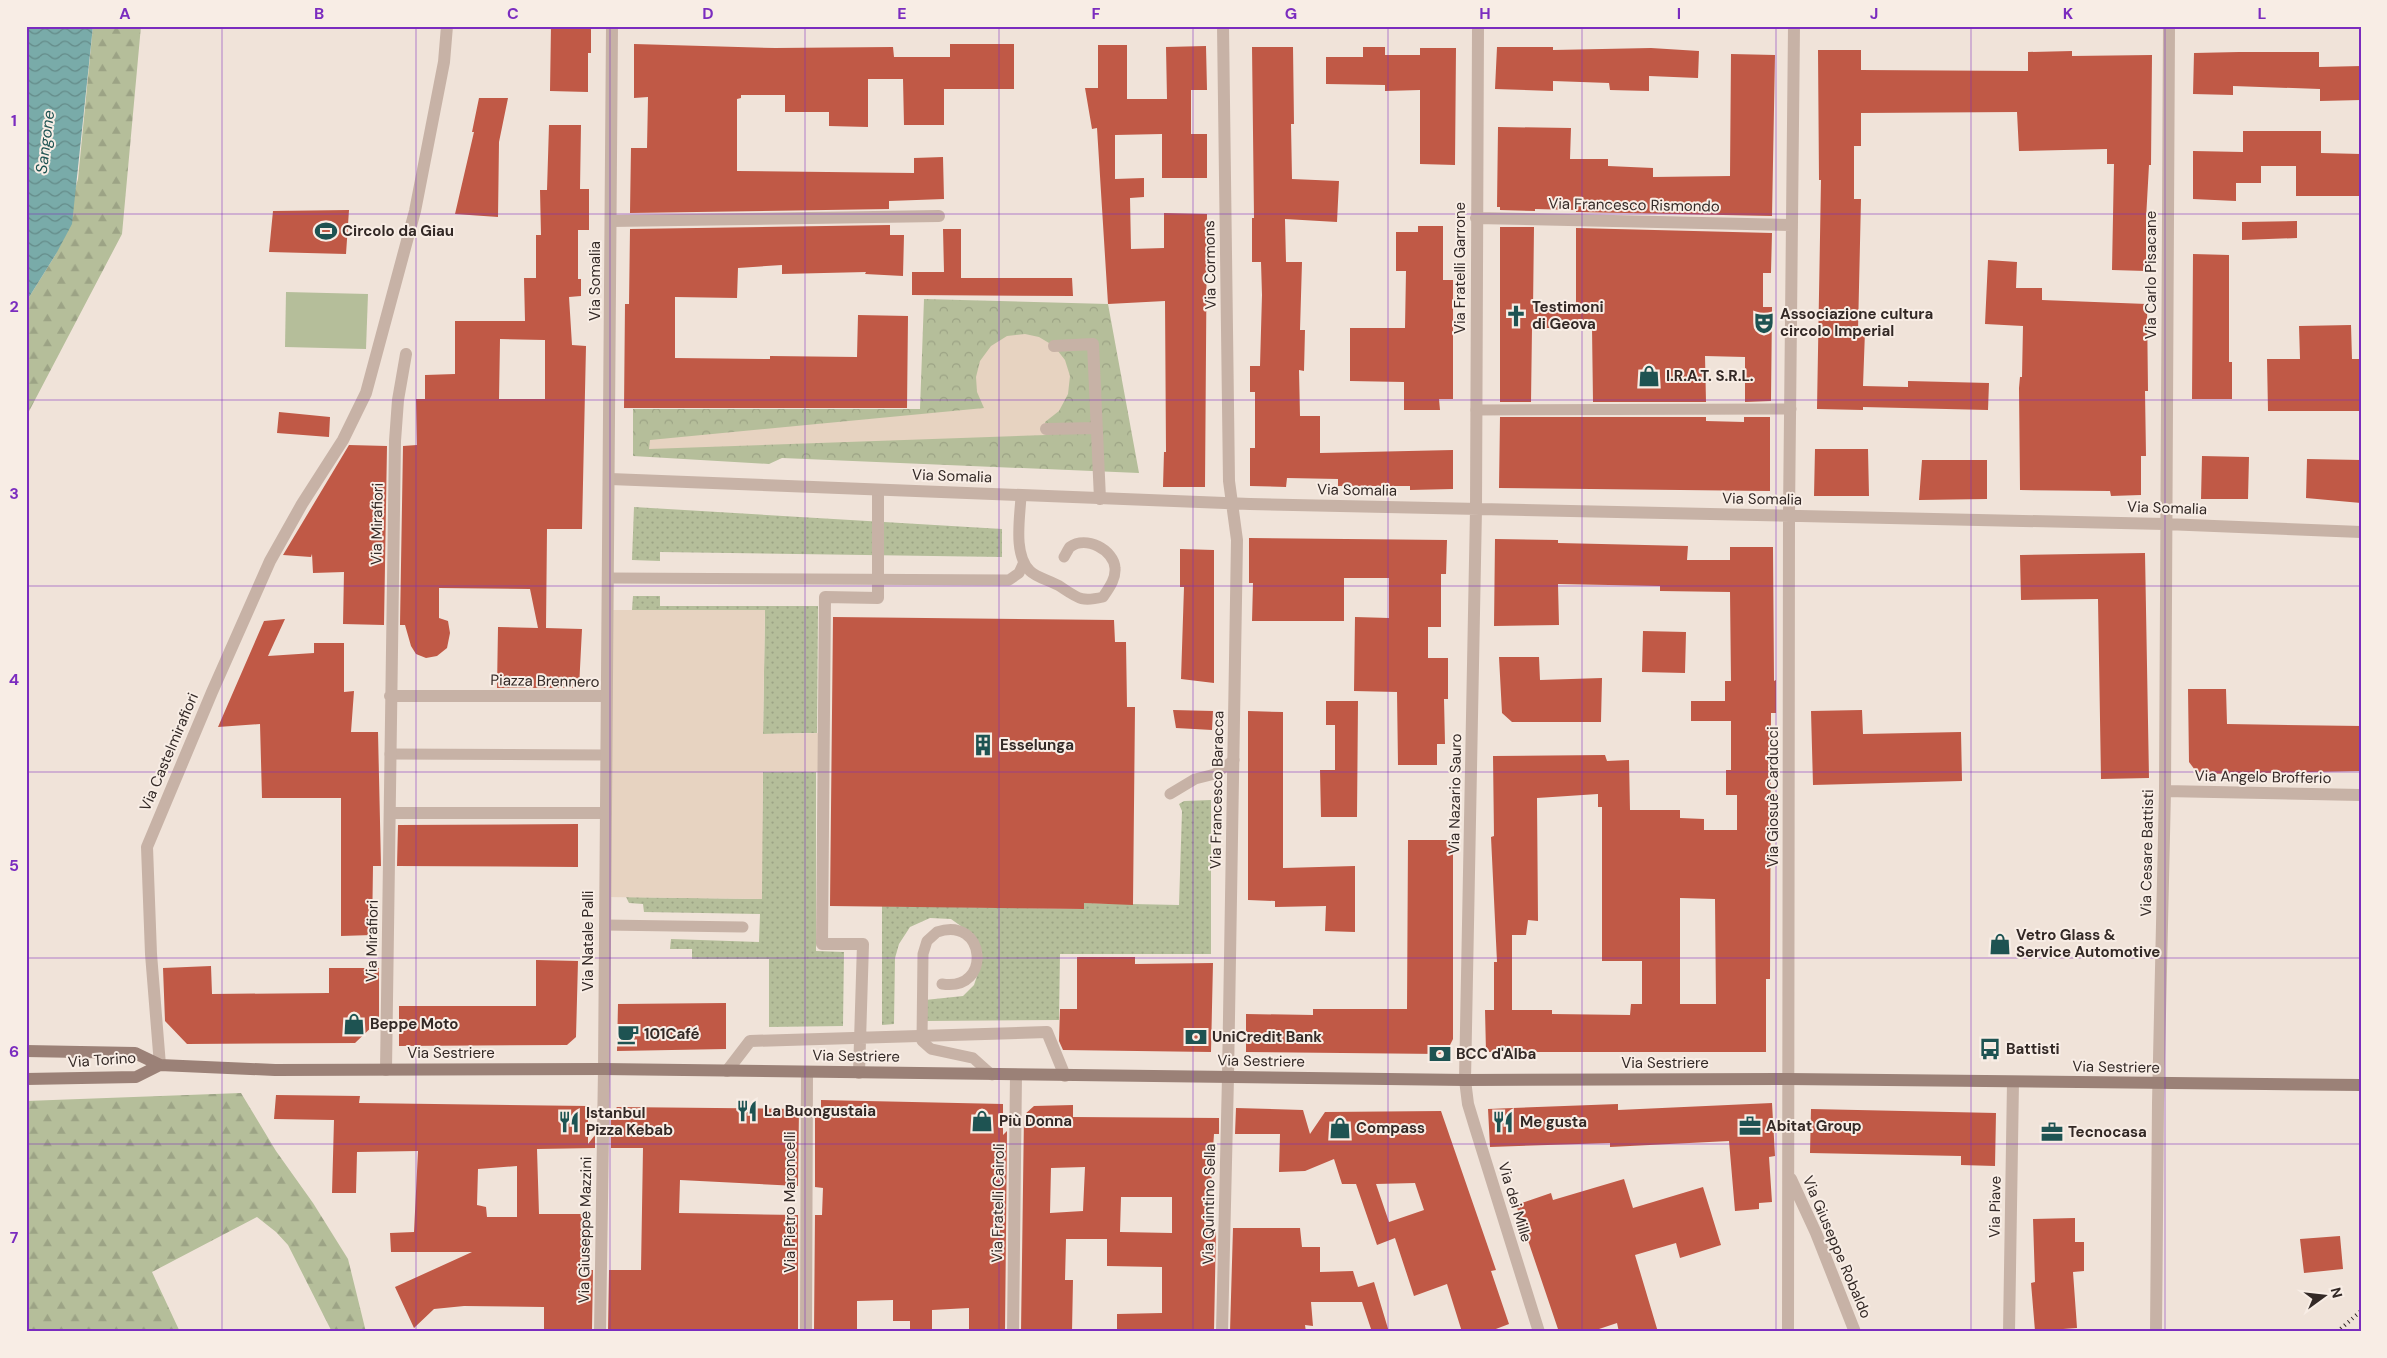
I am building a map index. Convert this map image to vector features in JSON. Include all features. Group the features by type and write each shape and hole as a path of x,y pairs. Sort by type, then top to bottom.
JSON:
{"main road":[{"name":"Via Torino","path":"26,1051 135,1053 160,1065"},
{"name":"Via Torino","path":"26,1079 136,1077 160,1065"},
{"name":"Via Sestriere","path":"160,1065 275,1070 604,1069 1465,1080 1788,1078 2361,1085"}],"street":[{"name":"Via Castelmirafiori","path":"160,1065 151,954 148,846 212,692 270,561 302,504 355,418 366,393 415,211 444,62 448,26"},
{"name":"Via Somalia","path":"612,26 610,478 1233,504 2165,524 2361,532"},
{"name":"Via Cormons","path":"1223,26 1229,481 1233,504"},
{"name":"Via Fratelli Garrone","path":"1476,509 1478,26"},
{"path":"1789,516 1794,26"},
{"name":"Via Carlo Pisacane","path":"2165,524 2169,26"},
{"name":"Via Somalia","path":"611,221 939,216"},
{"name":"Via Francesco Rismondo","path":"1476,218 1792,225"},
{"path":"1054,346 1093,344 1100,499"},
{"name":"Via Mirafiori","path":"390,696 395,441 398,400 406,354"},
{"path":"1046,430 1097,428"},
{"path":"606,696 610,478"},
{"path":"859,1073 863,944 822,944 826,598 878,598 878,490"},
{"name":"Via Francesco Baracca","path":"1228,1076 1237,540 1233,504"},
{"name":"Via Nazario Sauro","path":"1465,1080 1476,509"},
{"name":"Via Giosuè Carducci","path":"1788,1078 1789,516"},
{"name":"Via Cesare Battisti","path":"2156,1332 2158,1084 2165,791 2165,524"},
{"path":"390,696 390,813 606,813"},
{"name":"Piazza Brennero","path":"390,696 606,696 606,813"},
{"name":"Via Angelo Brofferio","path":"2165,791 2361,795"},
{"name":"Via Mirafiori","path":"386,1070 390,813"},
{"name":"Via Natale Palli","path":"604,1069 606,813"},
{"path":"727,1071 750,1041 1047,1032 1066,1076"},
{"name":"Via Giuseppe Mazzini","path":"600,1332 604,1069"},
{"name":"Via Pietro Maroncelli","path":"806,1332 807,1072"},
{"name":"Via Fratelli Cairoli","path":"1013,1332 1016,1075"},
{"name":"Via Quintino Sella","path":"1222,1332 1228,1076"},
{"name":"Via Giuseppe Robaldo","path":"1788,1078 1788,1332"},
{"name":"Via dei Mille","path":"1465,1080 1472,1119 1539,1332"},
{"name":"Via Piave","path":"2009,1332 2013,1082"},
{"name":"Via Giuseppe Robaldo","path":"1788,1175 1816,1233 1855,1332"}],"lane":[{"path":"1476,410 1791,409"},
{"path":"1020,496 1019,535 1024,562 1031,572 1054,583 1073,596 1087,601 1103,597 1112,582 1115,568 1107,553 1094,543 1080,543 1070,547 1064,557"},
{"path":"608,578 877,581 1008,580 1019,574 1024,562"},
{"path":"390,754 606,755"},
{"path":"1170,794 1195,779 1215,774 1234,760"},
{"path":"605,925 742,927"},
{"path":"942,984 950,985 965,981 975,970 978,962 975,944 970,938 957,930 937,932 924,947 922,1041 931,1049 973,1058 992,1075"}],"green space":[{"path":"93,26 141,26 122,234 26,417 26,302 56,254 78,179"},
{"path":"286,292 368,294 366,349 285,347"},
{"path":"924,299 1108,304 1139,473 782,458 769,464 633,456 633,409 920,409"},
{"path":"634,507 1002,529 1002,557 660,552 660,561 632,560"},
{"path":"633,596 660,596 660,606 818,606 817,733 763,734 765,610 632,610"},
{"path":"763,772 816,772 816,951 844,952 843,1026 769,1027 769,959 692,959 692,949 670,949 671,939 759,942 760,914 644,912 643,904 629,903 626,897 761,899"},
{"path":"1211,800 1211,954 1060,954 1059,1020 926,1021 925,1000 963,996 974,985 979,970 965,929 951,919 930,918 910,927 899,944 895,958 894,1024 882,1025 882,906 1083,909 1084,903 1179,905 1182,811 1179,804 1184,801"},
{"path":"241,1093 276,1151 313,1203 348,1259 366,1332 332,1332 288,1245 276,1232 257,1217 152,1272 180,1332 26,1332 26,1101"}],"shaded area":[{"path":"1025,334 1039,337 1054,346 1065,360 1070,376 1068,394 1059,411 1045,422 1046,435 649,449 650,440 984,408 977,392 976,377 980,361 991,346 1007,336"},
{"path":"607,610 765,610 763,734 824,733 824,772 763,772 762,899 605,897"}],"water":[{"name":"Sangone","path":"26,26 93,26 72,224 26,302"}],"building":[{"path":"551,26 591,26 591,53 588,53 588,92 550,91"},
{"path":"634,44 775,48 893,47 894,57 950,57 950,44 1014,44 1014,89 944,89 944,125 904,125 903,79 868,79 868,127 829,126 829,112 785,112 785,95 741,95 741,98 737,99 737,171 914,173 914,158 943,157 944,199 889,201 889,209 630,213 631,148 647,148 648,97 634,98"},
{"path":"1098,45 1127,45 1127,99 1167,99 1166,47 1206,46 1207,90 1191,90 1191,134 1207,134 1207,178 1162,178 1162,134 1115,135 1115,179 1144,178 1144,197 1130,198 1131,249 1164,248 1164,213 1207,214 1205,487 1163,487 1164,452 1166,452 1165,301 1108,304 1097,128 1092,129 1085,88 1098,88"},
{"path":"1252,47 1293,47 1294,124 1291,124 1292,179 1339,181 1337,222 1285,219 1286,262 1302,262 1300,330 1305,330 1304,371 1299,370 1300,416 1320,416 1320,453 1453,450 1453,489 1410,490 1410,486 1338,486 1338,479 1287,478 1286,487 1250,486 1250,448 1255,448 1255,392 1250,392 1250,366 1260,366 1262,295 1261,262 1252,262 1252,218 1254,218"},
{"path":"1363,47 1385,47 1385,55 1420,55 1420,48 1456,48 1455,165 1420,164 1420,90 1385,91 1385,85 1326,84 1326,57 1363,57"},
{"path":"1497,47 1553,47 1553,50 1651,48 1699,51 1698,78 1649,76 1649,91 1610,90 1609,83 1553,81 1553,91 1495,89"},
{"path":"1818,50 1861,50 1861,70 2028,71 2028,52 2072,51 2072,56 2152,55 2151,165 2149,165 2146,219 2146,271 2112,270 2114,164 2107,164 2107,149 2019,151 2017,112 1861,113 1861,146 1854,146 1854,199 1861,199 1858,331 1865,331 1863,386 1908,387 1908,381 1989,383 1988,410 1863,407 1863,410 1817,409 1821,180 1819,180"},
{"path":"2319,52 2319,67 2361,66 2361,100 2320,101 2320,89 2233,86 2233,95 2193,94 2194,53"},
{"path":"1731,54 1775,55 1772,216 1576,212 1576,210 1535,209 1535,211 1500,210 1500,207 1497,207 1498,127 1571,128 1570,159 1608,159 1608,166 1653,168 1653,177 1730,176"},
{"path":"479,98 508,98 499,142 498,217 455,214 474,132 472,132"},
{"path":"549,125 581,125 580,189 589,189 589,230 578,230 578,279 581,279 581,296 569,297 572,345 586,346 582,529 547,529 546,628 582,629 579,688 497,688 498,627 538,628 530,589 439,588 439,618 448,621 450,633 447,648 437,656 426,658 416,654 411,646 405,625 400,625 403,446 417,445 416,399 425,399 425,375 455,374 455,321 525,321 524,278 536,278 536,235 541,235 540,190 547,190","holes":["500,339 545,340 545,399 499,399"]},
{"path":"2243,131 2321,131 2321,153 2361,154 2361,196 2296,196 2296,166 2261,166 2261,183 2236,183 2236,201 2193,199 2193,151 2243,152"},
{"path":"349,210 346,254 269,252 273,211"},
{"path":"2297,221 2297,238 2242,240 2242,222"},
{"path":"890,225 890,235 904,235 903,276 865,274 866,272 782,274 782,265 738,268 737,298 675,297 675,358 770,359 770,356 857,357 858,315 908,316 907,408 624,408 625,304 629,304 630,229"},
{"path":"1418,226 1443,226 1443,280 1453,280 1453,399 1439,399 1440,410 1404,410 1404,382 1350,381 1350,328 1405,328 1406,271 1396,271 1396,232 1418,232"},
{"path":"1500,227 1534,227 1533,309 1576,308 1576,228 1772,233 1771,273 1763,273 1763,307 1772,307 1771,401 1745,402 1745,357 1705,356 1706,402 1593,402 1592,328 1532,328 1531,402 1500,402"},
{"path":"943,229 961,229 961,278 1072,278 1073,296 912,295 912,272 944,272"},
{"path":"2193,254 2229,255 2229,362 2232,362 2232,399 2192,399"},
{"path":"1988,260 2017,262 2016,288 2042,288 2042,300 2147,304 2148,391 2145,391 2146,456 2141,456 2141,495 2111,496 2110,491 2020,490 2019,388 2020,377 2022,377 2023,326 1985,324"},
{"path":"2351,325 2352,359 2361,359 2361,411 2268,411 2267,359 2300,359 2299,326"},
{"path":"279,412 330,417 329,437 277,433"},
{"path":"1500,417 1706,417 1706,421 1744,422 1744,417 1770,417 1770,491 1499,488"},
{"path":"349,445 387,446 384,625 343,624 344,572 313,573 312,554 311,557 283,555"},
{"path":"1815,449 1868,449 1869,496 1814,496"},
{"path":"2202,456 2249,457 2248,499 2201,499"},
{"path":"2307,459 2361,460 2361,503 2306,498"},
{"path":"1922,460 1987,460 1987,499 1919,500"},
{"path":"1249,538 1447,540 1446,574 1441,574 1441,627 1428,627 1428,658 1448,658 1448,699 1444,699 1445,744 1437,744 1437,765 1398,765 1397,692 1354,691 1355,617 1389,618 1389,578 1344,578 1344,621 1252,621 1253,583 1249,583"},
{"path":"1495,539 1558,540 1558,543 1688,546 1687,560 1730,560 1730,547 1773,547 1776,713 1771,713 1770,979 1766,979 1766,1052 1486,1052 1485,1010 1494,1010 1494,962 1497,962 1491,837 1494,836 1493,756 1605,755 1607,761 1629,760 1630,810 1680,810 1680,818 1704,819 1704,830 1737,830 1737,795 1726,795 1726,770 1731,770 1731,721 1691,721 1691,701 1725,701 1725,681 1731,681 1730,592 1660,591 1660,586 1558,584 1559,625 1494,626","holes":["1598,794 1598,807 1602,807 1602,961 1642,961 1642,1004 1631,1004 1630,1015 1552,1014 1552,1010 1512,1010 1512,935 1526,935 1528,920 1538,921 1537,798","1680,898 1715,899 1716,1004 1680,1004"]},
{"path":"1180,549 1214,550 1214,683 1181,679 1184,587 1180,587"},
{"path":"2145,553 2149,778 2101,779 2098,599 2021,600 2020,555"},
{"name":"Esselunga","path":"833,617 1114,620 1115,642 1126,642 1127,707 1135,707 1133,905 1084,903 1084,909 830,906"},
{"path":"285,619 268,656 314,653 314,643 344,643 344,692 354,691 351,732 378,732 381,866 373,866 372,935 341,936 341,798 262,798 260,724 218,727 264,621"},
{"path":"1643,631 1686,632 1685,673 1642,672"},
{"path":"1499,657 1539,657 1540,680 1602,678 1601,722 1512,722 1502,713"},
{"path":"2188,689 2226,689 2227,724 2361,726 2361,771 2204,774 2195,770 2189,762"},
{"path":"1326,701 1358,701 1357,817 1321,817 1320,770 1335,770 1335,725 1326,725"},
{"path":"1173,710 1213,711 1212,730 1176,728"},
{"path":"1862,710 1863,734 1961,732 1962,781 1813,785 1811,711"},
{"path":"1248,711 1283,712 1283,868 1355,866 1355,932 1325,931 1326,906 1275,907 1275,901 1248,900"},
{"path":"578,824 578,867 397,866 398,825"},
{"path":"1408,840 1453,840 1453,1039 1449,1047 1440,1054 1246,1052 1246,1014 1313,1015 1313,1009 1407,1009"},
{"path":"1077,957 1135,957 1135,964 1213,963 1211,1052 1063,1050 1059,1041 1060,1009 1077,1009"},
{"path":"536,960 578,961 576,1037 567,1045 399,1046 399,1006 536,1006"},
{"path":"211,966 212,994 329,993 329,968 379,968 379,1020 355,1043 187,1044 165,1021 163,968"},
{"path":"726,1003 726,1049 617,1051 618,1004"},
{"path":"276,1095 360,1096 359,1103 588,1106 588,1144 595,1135 595,1148 537,1149 539,1214 587,1214 587,1270 593,1270 592,1329 586,1329 586,1332 544,1332 544,1307 464,1306 434,1309 414,1328 395,1287 472,1252 391,1252 390,1233 414,1232 418,1151 357,1152 356,1193 332,1193 334,1120 274,1119","holes":["517,1166 517,1217 487,1217 486,1207 477,1205 478,1169"]},
{"path":"821,1100 1003,1104 1003,1135 1007,1131 1005,1332 969,1332 969,1308 932,1310 932,1332 910,1332 910,1321 893,1321 893,1300 857,1301 857,1332 814,1332 815,1215 822,1215 823,1188 815,1187 815,1109 821,1109"},
{"path":"1772,1103 1775,1156 1769,1157 1772,1202 1759,1203 1759,1209 1735,1211 1729,1141 1610,1147 1610,1143 1490,1147 1488,1109 1618,1104 1618,1110"},
{"path":"1073,1105 1073,1117 1219,1118 1219,1134 1214,1134 1210,1228 1216,1228 1214,1332 1117,1332 1117,1314 1162,1313 1162,1267 1107,1266 1107,1239 1066,1239 1065,1280 1073,1280 1072,1332 1021,1332 1024,1115 1034,1106","holes":["1085,1167 1083,1211 1050,1213 1051,1168","1121,1197 1172,1197 1172,1233 1120,1232"]},
{"path":"617,1107 799,1109 798,1186 680,1180 679,1213 798,1215 798,1332 608,1330 609,1270 641,1270 643,1148 611,1148 611,1114"},
{"path":"1236,1108 1303,1110 1310,1134 1325,1112 1441,1111 1496,1270 1491,1271 1509,1324 1488,1332 1462,1332 1447,1284 1414,1296 1395,1238 1377,1245 1356,1184 1342,1184 1334,1159 1305,1171 1279,1172 1280,1134 1235,1134","holes":["1415,1183 1424,1210 1389,1222 1376,1184"]},
{"path":"1811,1109 1996,1113 1995,1166 1961,1165 1961,1156 1810,1153"},
{"path":"1624,1179 1633,1208 1703,1187 1721,1245 1680,1258 1676,1243 1635,1255 1658,1332 1619,1332 1617,1323 1590,1332 1559,1332 1516,1205 1551,1193 1553,1200"},
{"path":"2075,1218 2075,1242 2084,1242 2084,1271 2073,1272 2077,1328 2035,1331 2031,1283 2035,1282 2033,1219"},
{"path":"1233,1228 1300,1228 1302,1247 1320,1247 1320,1272 1353,1271 1358,1287 1374,1282 1389,1332 1372,1332 1362,1302 1311,1302 1313,1326 1305,1325 1306,1332 1230,1332"},
{"path":"2340,1236 2343,1269 2304,1273 2300,1239"}],"railway":[{"path":"2337,1332 2361,1311"},
{"path":"2357,1332 2361,1328"}],"place":[{"name":"Circolo da Giau","path":"326,231"},
{"name":"Testimoni di Geova","path":"1516,316"},
{"name":"Associazione cultura circolo Imperial","path":"1764,323"},
{"name":"I.R.A.T. S.R.L.","path":"1649,376"},
{"name":"Esselunga","path":"983,745"},
{"name":"Vetro Glass & Service Automotive","path":"2000,944"},
{"name":"Beppe Moto","path":"354,1024"},
{"name":"101Café","path":"628,1034"},
{"name":"UniCredit Bank","path":"1196,1037"},
{"name":"Battisti","path":"1990,1049"},
{"name":"BCC d'Alba","path":"1440,1054"},
{"name":"La Buongustaia","path":"747,1111"},
{"name":"Più Donna","path":"982,1121"},
{"name":"Istanbul Pizza Kebab","path":"569,1122"},
{"name":"Me gusta","path":"1503,1122"},
{"name":"Abitat Group","path":"1750,1126"},
{"name":"Compass","path":"1340,1128"},
{"name":"Tecnocasa","path":"2052,1132"}]}
